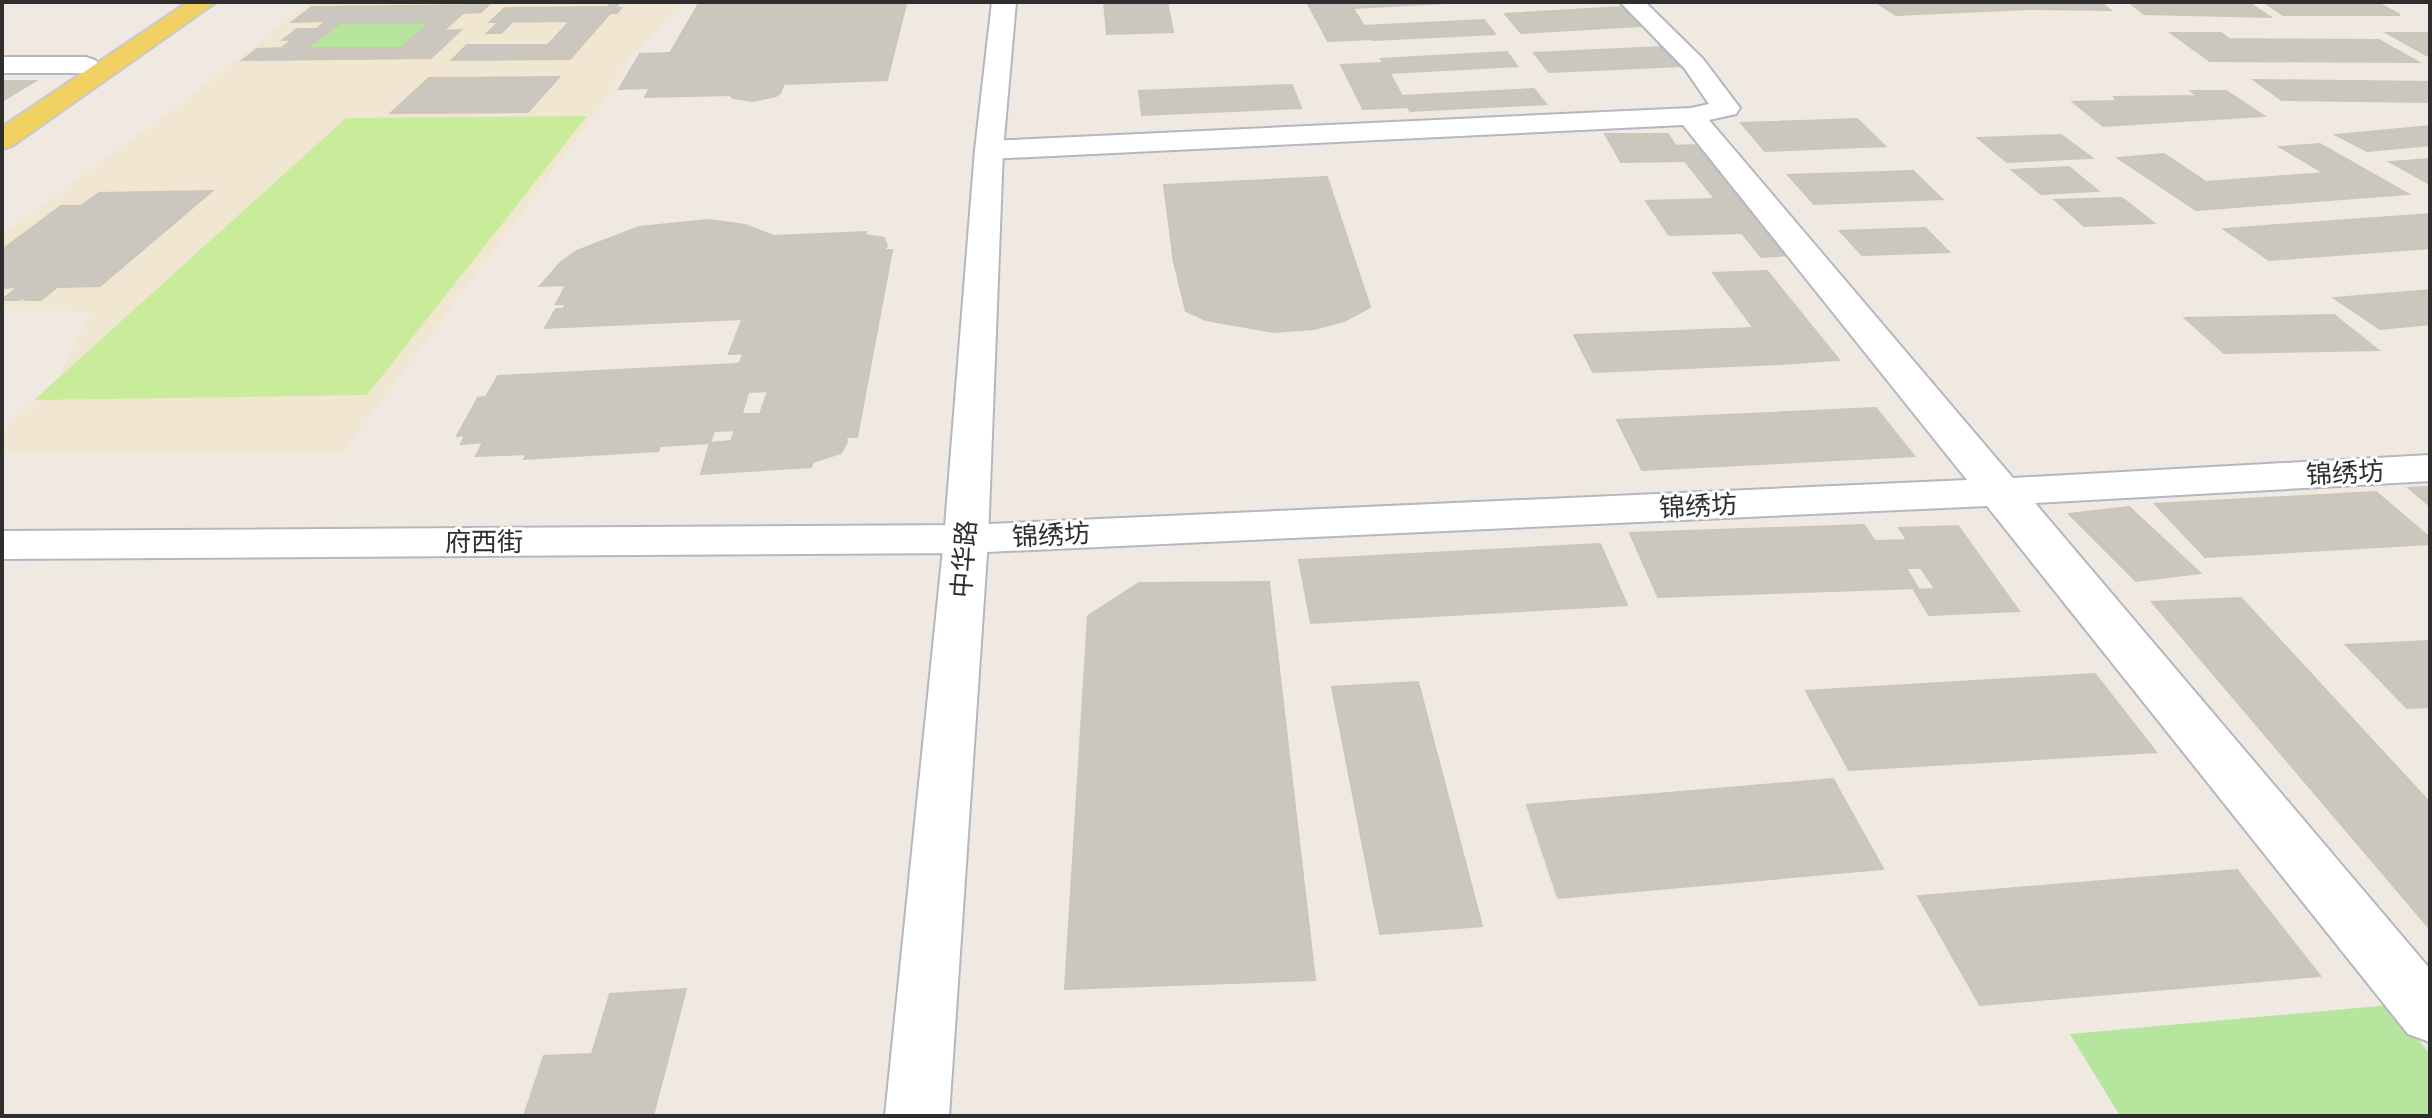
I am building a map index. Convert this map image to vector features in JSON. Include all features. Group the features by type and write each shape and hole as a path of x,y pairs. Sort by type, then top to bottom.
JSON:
{"main road":[{"path":"2,140 204,2"}],"street":[{"name":"中华路","path":"917,1116 966,539 989,150 1004,2"},
{"path":"989,150 1691,116 1726,108 1694,64 1632,2"},
{"path":"2,65 86,65"},
{"path":"1691,116 2430,1014"},
{"name":"锦绣坊","path":"966,539 2002,492 2430,468"},
{"name":"府西街","path":"2,545 966,539"}],"shaded area":[{"path":"310,2 684,2 632,55 602,105 343,453 2,454 2,430 58,380 90,312 2,310 2,235 189,97"}],"green space":[{"path":"341,22 429,23 401,48 307,48"},
{"path":"587,116 367,395 34,400 346,118"},
{"path":"2390,1005 2430,1054 2430,1116 2120,1116 2070,1034"}],"building":[{"path":"612,2 620,2 615,8 621,8 617,13 610,13 570,59 452,60 467,45 548,45 570,21 490,22 505,8 608,7"},
{"path":"700,2 776,2 698,5"},
{"path":"907,2 904,12 763,16 759,26 752,22 724,20 683,31 698,5"},
{"path":"1104,2 1167,2 1173,32 1107,34"},
{"path":"1307,2 1349,2 1372,39 1328,41"},
{"path":"1349,2 1465,2 1353,8"},
{"path":"1876,2 2019,2 2026,9 1896,15"},
{"path":"2019,2 2100,2 2110,10 2026,9"},
{"path":"2129,2 2252,5 2270,17 2144,14"},
{"path":"2264,2 2335,2 2359,15 2283,15"},
{"path":"2335,2 2376,2 2400,15 2359,15"},
{"path":"488,5 481,12 463,13 443,31 461,30 431,58 243,60 257,49 290,48 292,46 284,46 292,40 283,40 297,29 317,29 326,21 292,22 312,7","holes":["341,22 429,23 401,48 307,48"]},
{"path":"1623,7 1643,26 1521,33 1505,14"},
{"path":"904,12 887,80 784,84 801,41 754,42 763,16"},
{"path":"724,20 752,22 759,26 737,82 694,83 703,66 662,67 683,31"},
{"path":"1484,20 1495,34 1373,40 1364,26"},
{"path":"499,22 512,22 501,33 487,33"},
{"path":"2171,33 2221,33 2229,39 2379,40 2418,62 2210,61"},
{"path":"2387,33 2430,33 2430,57"},
{"path":"801,41 795,56 748,58 754,42"},
{"path":"1663,47 1681,66 1549,72 1534,53"},
{"path":"1507,52 1517,66 1389,73 1381,59"},
{"path":"670,53 650,88 619,89 640,54"},
{"path":"795,56 776,96 753,101 731,95 748,58"},
{"path":"1384,63 1408,107 1363,109 1341,65"},
{"path":"703,66 694,83 737,82 731,95 645,97 662,67"},
{"path":"559,77 528,112 391,113 429,78"},
{"path":"2254,80 2430,82 2430,102 2282,100"},
{"path":"2,81 35,81 2,101"},
{"path":"1292,85 1301,108 1142,115 1139,91"},
{"path":"1534,89 1546,104 1410,111 1402,96"},
{"path":"2191,91 2226,91 2264,116 2103,126 2073,102 2117,101 2114,97 2198,96"},
{"path":"1857,119 1885,146 1765,151 1741,123"},
{"path":"2430,126 2430,145 2367,151 2336,135"},
{"path":"1605,134 1668,134 1685,161 1621,162"},
{"path":"2061,135 2092,158 2007,162 1978,138"},
{"path":"2320,144 2408,194 2196,210 2118,158 2164,154 2206,182 2324,173 2280,147"},
{"path":"1698,145 1790,255 1761,257 1673,146"},
{"path":"2430,159 2430,184 2390,162"},
{"path":"2069,167 2098,191 2041,194 2012,170"},
{"path":"1913,171 1942,199 1814,204 1788,175"},
{"path":"1327,177 1370,307 1344,321 1314,329 1273,332 1206,320 1186,311 1174,262 1164,185"},
{"path":"212,191 100,286 57,287 41,300 25,300 30,295 19,300 2,300 18,287 2,288 2,250 61,206 81,206 99,193"},
{"path":"1333,197 1352,254 1174,262 1167,204"},
{"path":"2122,198 2154,223 2084,226 2055,200"},
{"path":"1716,199 1742,233 1669,235 1646,201"},
{"path":"2430,214 2430,248 2269,260 2224,229"},
{"path":"708,220 745,225 774,236 743,319 545,328 556,309 563,309 566,304 556,304 566,285 540,286 561,262 577,251 639,227"},
{"path":"1925,228 1949,252 1862,255 1840,231"},
{"path":"866,232 865,235 884,238 887,246 884,250 892,250 857,437 846,437 847,442 841,453 813,462 811,467 701,474 710,443 731,441 741,414 760,414 768,391 748,392 760,353 729,354 774,236"},
{"path":"1767,271 1839,360 1780,364 1713,273"},
{"path":"2430,290 2430,324 2380,329 2334,298"},
{"path":"2334,315 2378,350 2224,353 2185,318"},
{"path":"1754,328 1780,364 1593,372 1574,335"},
{"path":"760,353 737,430 714,431 735,364 740,363 743,354"},
{"path":"735,364 710,443 660,446 658,451 524,459 527,454 476,456 483,442 461,444 465,435 457,436 478,398 486,397 498,376"},
{"path":"1876,408 1914,456 1642,470 1617,420"},
{"path":"2430,487 2430,506 2409,488"},
{"path":"2376,492 2430,538 2430,544 2205,557 2155,504"},
{"path":"2129,507 2200,573 2136,581 2069,514"},
{"path":"1864,525 1875,541 1907,540 1899,528 1958,526 2019,611 1929,615 1914,590 1935,589 1921,568 1906,568 1918,588 1658,597 1630,533"},
{"path":"1600,544 1627,605 1311,623 1299,560"},
{"path":"1269,582 1315,980 1065,989 1088,616 1139,583"},
{"path":"2241,598 2430,803 2430,929 2152,602"},
{"path":"2430,641 2430,707 2407,708 2346,645"},
{"path":"2095,674 2156,752 1849,770 1806,691"},
{"path":"1418,682 1482,926 1380,934 1332,687"},
{"path":"1833,779 1883,869 1558,898 1527,805"},
{"path":"2237,870 2320,976 1980,1005 1918,896"},
{"path":"686,989 653,1116 524,1116 544,1056 592,1054 610,994"}]}
